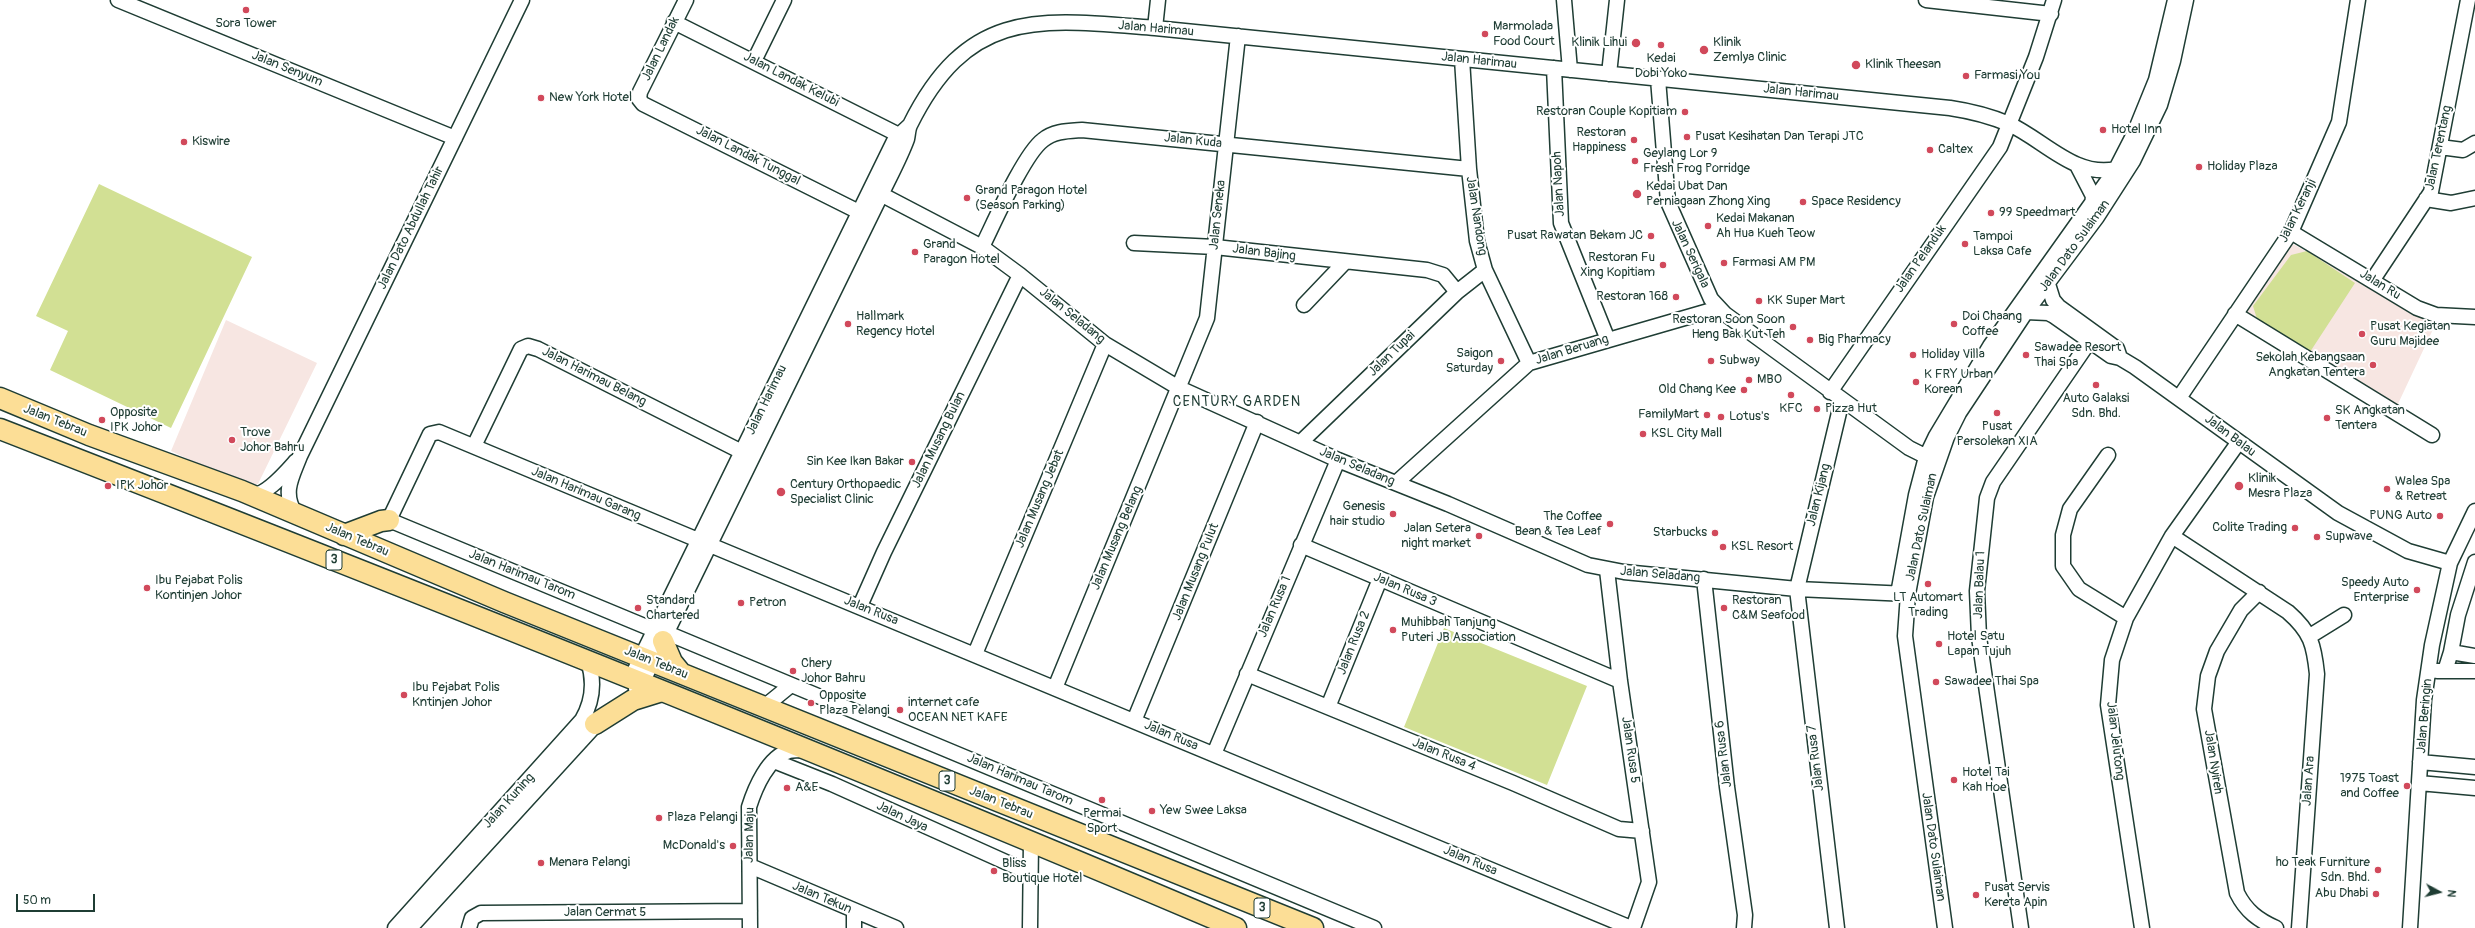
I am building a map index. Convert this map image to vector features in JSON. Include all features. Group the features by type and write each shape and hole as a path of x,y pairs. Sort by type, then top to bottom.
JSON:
{"highway":[{"name":"Jalan Tebrau","path":"0,398 89,435 242,491 344,535 764,707 1313,928"},
{"name":"Jalan Tebrau","path":"0,428 588,661 1030,841 1236,928"},
{"path":"344,535 381,521 389,520"},
{"path":"661,635 672,662 681,673"},
{"path":"595,724 633,700 662,691"},
{"path":"1212,888 1286,928"}],"street":[{"name":"Jalan Senyum","path":"118,0 455,138"},
{"name":"Jalan Dato Abdullah Tahir","path":"295,513 288,503 288,488 300,456 522,0"},
{"name":"Jalan Landak","path":"639,99 640,92 686,0"},
{"path":"754,61 784,0"},
{"path":"1155,28 1158,0"},
{"path":"1564,0 1570,70"},
{"path":"1609,74 1617,0"},
{"path":"1926,0 2053,7"},
{"name":"Jalan Dato Sulaiman","path":"1935,928 1900,662 1897,616 1903,594 1910,520 1944,422 1990,346 2092,206 2116,170 2134,134 2156,80 2175,0"},
{"name":"Jalan Dato Sulaiman","path":"1932,459 1959,413 2026,312 2048,284 2113,193 2150,127 2173,61 2186,0"},
{"name":"Jalan Keranji","path":"2178,398 2291,232 2339,122 2358,0"},
{"name":"Jalan Terentang","path":"2372,281 2431,192 2468,0"},
{"name":"Jalan Pelanduk","path":"1830,392 2000,147 2010,125 2053,7"},
{"name":"Jalan Harimau","path":"636,681 661,635 704,543 905,133 937,80 950,65 963,54 994,34 1037,22 1063,21 1155,28 1950,108 1978,114 2010,125 2078,167 2096,171 2116,170"},
{"name":"Jalan Landak Kelubi","path":"674,22 905,133"},
{"name":"Jalan Seneka","path":"1179,388 1207,318 1238,36"},
{"name":"Jalan Nandong","path":"1462,59 1468,169 1477,241 1485,270 1529,363"},
{"name":"Jalan Napoh","path":"1554,68 1561,223 1608,340"},
{"name":"Jalan Serigala","path":"1658,78 1668,202 1711,298 1719,308 1830,392"},
{"name":"Jalan Landak Tunggal","path":"639,99 644,104 859,212"},
{"name":"Jalan Kuda","path":"982,247 1030,154 1043,140 1055,134 1082,130 1468,169"},
{"path":"2440,146 2463,150 2475,143"},
{"path":"2078,167 2093,196 2092,206"},
{"name":"Jalan Harimau","path":"704,543 742,452 859,212 876,192"},
{"name":"Jalan Seladang","path":"876,192 982,247 1020,275 1105,344 1179,388 1257,422 1338,460 1519,533 1588,565 1607,570 1797,589 1903,594"},
{"path":"2426,199 2451,203 2475,198"},
{"name":"Jalan Ru","path":"2291,232 2417,308 2436,315 2475,317"},
{"name":"Jalan Bajing","path":"1134,243 1215,247 1437,272 1443,275 1457,292"},
{"path":"1304,305 1345,262"},
{"name":"Jalan Tupai","path":"1301,442 1457,292 1485,270"},
{"name":"Jalan Musang Bulan","path":"860,606 884,552 1020,275"},
{"name":"Jalan Balau","path":"2048,284 2053,300 2059,307 2117,349 2120,358"},
{"name":"Jalan Beruang","path":"1396,484 1529,363 1719,308"},
{"name":"Jalan Balau","path":"2026,312 2048,313 2088,342 2111,356 2120,358 2338,513 2377,536 2408,551 2450,562"},
{"path":"2235,314 2432,435"},
{"name":"Jalan Balau 1","path":"2021,928 1979,637 1977,592 1985,511 1993,482 2088,342"},
{"name":"Jalan Musang Jebat","path":"975,654 1105,344"},
{"name":"Jalan Harimau Belang","path":"474,446 521,349 528,346 538,349 742,452"},
{"name":"Jalan Musang Belang","path":"1055,688 1179,388"},
{"path":"1830,392 1909,448 1932,459"},
{"name":"Jalan Kijang","path":"1797,589 1842,400"},
{"name":"Jalan Musang Pulut","path":"1134,721 1257,422"},
{"name":"Jalan Harimau Garang","path":"389,520 430,434 439,432 704,543"},
{"name":"Jalan Jelutong","path":"2142,928 2108,705 2112,660 2126,618 2172,536 2238,443"},
{"path":"2108,455 2070,509 2063,535 2063,566 2079,589 2126,618"},
{"name":"Jalan Dato Abdullah Tahir","path":"242,491 251,495 263,491 274,483 300,456"},
{"name":"Jalan Rusa 1","path":"1214,754 1338,460"},
{"name":"Jalan Beringin","path":"2410,928 2424,700 2450,562 2475,511"},
{"name":"Jalan Harimau Tarom","path":"389,520 661,635 790,684 1374,928"},
{"name":"Jalan Ara","path":"2172,536 2288,612 2303,625 2310,636 2315,653 2317,674 2299,928"},
{"name":"Jalan Rusa","path":"704,543 860,606 1632,928"},
{"name":"Jalan Rusa 3","path":"1301,545 1620,681"},
{"path":"2445,671 2451,652 2458,615 2475,562"},
{"name":"Jalan Rusa 5","path":"1607,570 1620,681 1649,882 1632,928"},
{"name":"Jalan Rusa 2","path":"1328,707 1380,579"},
{"name":"Jalan Rusa 6","path":"1704,579 1727,787 1745,915 1744,928"},
{"name":"Jalan Rusa 7","path":"1797,589 1837,928"},
{"name":"Jalan Nyireh","path":"2259,592 2241,610 2217,651 2208,676 2204,709 2237,893 2244,907 2262,922 2276,928"},
{"name":"Jalan Dato Sulaiman","path":"1903,594 1907,660 1944,928"},
{"path":"2310,636 2344,615"},
{"path":"2451,652 2475,656"},
{"name":"Jalan Kuning","path":"395,928 582,720 588,709 593,689 592,671 588,661"},
{"path":"2429,670 2475,672"},
{"name":"Jalan Rusa 4","path":"1247,674 1519,786 1619,829 1642,831"},
{"name":"Jalan Kuning","path":"410,928 595,724 636,681"},
{"path":"764,707 790,684"},
{"name":"Jalan Maju","path":"750,928 749,807 754,792 774,761 789,751 807,750"},
{"name":"Jalan Jaya","path":"774,761 832,784 1030,873"},
{"path":"2420,762 2475,767"},
{"path":"2419,783 2475,788"},
{"path":"1030,841 1030,928"},
{"name":"Jalan Tekun","path":"750,866 854,912 896,928"},
{"name":"Jalan Cermat 5","path":"469,928 472,918 481,913 750,911"},
{"path":"854,912 854,928"}],"shaded area":[{"name":"Sekolah Kebangsaan Angkatan Tentera","path":"2293,244 2435,325 2397,406 2245,315"},
{"path":"226,320 317,363 258,484 247,487 171,451"}],"green space":[{"path":"99,184 252,257 171,428 50,370 68,331 36,316"},
{"path":"2307,251 2355,283 2310,352 2257,319 2253,306 2291,255"},
{"path":"1444,628 1587,686 1547,785 1404,727"}],"place":[{"name":"Sora Tower","path":"246,10"},
{"name":"Marmolada Food Court","path":"1485,34"},
{"name":"Klinik Lihui","path":"1636,43"},
{"name":"Kedai Dobi Yoko","path":"1661,45"},
{"name":"Klinik Zemlya Clinic","path":"1704,50"},
{"name":"Klinik Theesan","path":"1856,65"},
{"name":"Farmasi You","path":"1966,76"},
{"name":"New York Hotel","path":"541,98"},
{"name":"Restoran Couple Kopitiam","path":"1685,112"},
{"name":"Hotel Inn","path":"2103,130"},
{"name":"Pusat Kesihatan Dan Terapi JTC","path":"1687,137"},
{"name":"Restoran Happiness","path":"1634,140"},
{"name":"Kiswire","path":"184,142"},
{"name":"Caltex","path":"1930,150"},
{"name":"Geylang Lor 9 Fresh Frog Porridge","path":"1635,161"},
{"name":"Holiday Plaza","path":"2199,167"},
{"name":"Kedai Ubat Dan Perniagaan Zhong Xing","path":"1637,194"},
{"name":"Grand Paragon Hotel (Season Parking)","path":"967,198"},
{"name":"Space Residency","path":"1803,202"},
{"name":"99 Speedmart","path":"1991,213"},
{"name":"Kedai Makanan Ah Hua Kueh Teow","path":"1708,226"},
{"name":"Pusat Rawatan Bekam JC","path":"1651,236"},
{"name":"Tampoi Laksa Cafe","path":"1965,244"},
{"name":"Grand Paragon Hotel","path":"915,252"},
{"name":"Farmasi AM PM","path":"1724,263"},
{"name":"Restoran Fu Xing Kopitiam","path":"1663,265"},
{"name":"Restoran 168","path":"1676,297"},
{"name":"KK Super Mart","path":"1759,301"},
{"name":"Hallmark Regency Hotel","path":"848,324"},
{"name":"Doi Chaang Coffee","path":"1954,324"},
{"name":"Restoran Soon Soon Heng Bak Kut Teh","path":"1793,327"},
{"name":"Pusat Kegiatan Guru Majidee","path":"2362,334"},
{"name":"Big Pharmacy","path":"1810,340"},
{"name":"Holiday Villa","path":"1913,355"},
{"name":"Sawadee Resort Thai Spa","path":"2026,355"},
{"name":"Saigon Saturday","path":"1501,361"},
{"name":"Subway","path":"1711,361"},
{"name":"Sekolah Kebangsaan Angkatan Tentera","path":"2373,365"},
{"name":"MBO","path":"1749,380"},
{"name":"K FRY Urban Korean","path":"1916,382"},
{"name":"Auto Galaksi Sdn. Bhd.","path":"2096,385"},
{"name":"Old Chang Kee","path":"1744,390"},
{"name":"KFC","path":"1791,395"},
{"name":"Pizza Hut","path":"1817,409"},
{"name":"Pusat Persolekan XIA","path":"1997,413"},
{"name":"FamilyMart","path":"1707,415"},
{"name":"Lotus's","path":"1721,417"},
{"name":"SK Angkatan Tentera","path":"2327,418"},
{"name":"Opposite IPK Johor","path":"102,420"},
{"name":"KSL City Mall","path":"1643,434"},
{"name":"Trove Johor Bahru","path":"232,440"},
{"name":"Sin Kee Ikan Bakar","path":"912,462"},
{"name":"IPK Johor","path":"108,486"},
{"name":"Klinik Mesra Plaza","path":"2239,486"},
{"name":"Walea Spa & Retreat","path":"2387,489"},
{"name":"Century Orthopaedic Specialist Clinic","path":"781,492"},
{"name":"Genesis hair studio","path":"1393,514"},
{"name":"PUNG Auto","path":"2440,516"},
{"name":"The Coffee Bean & Tea Leaf","path":"1610,524"},
{"name":"Colite Trading","path":"2295,528"},
{"name":"Starbucks","path":"1715,533"},
{"name":"Jalan Setera night market","path":"1479,536"},
{"name":"Supwave","path":"2317,537"},
{"name":"KSL Resort","path":"1723,547"},
{"name":"LT Automart Trading","path":"1928,584"},
{"name":"Ibu Pejabat Polis Kontinjen Johor","path":"147,588"},
{"name":"Speedy Auto Enterprise","path":"2417,590"},
{"name":"Petron","path":"741,603"},
{"name":"Standard Chartered","path":"638,608"},
{"name":"Restoran C&M Seafood","path":"1724,608"},
{"name":"Muhibbah Tanjung Puteri JB Association","path":"1393,630"},
{"name":"Hotel Satu Lapan Tujuh","path":"1939,644"},
{"name":"Chery Johor Bahru","path":"793,671"},
{"name":"Sawadee Thai Spa","path":"1936,682"},
{"name":"Ibu Pejabat Polis Kntinjen Johor","path":"404,695"},
{"name":"Opposite Plaza Pelangi","path":"811,703"},
{"name":"internet cafe OCEAN NET KAFE","path":"900,710"},
{"name":"Hotel Tai Kah Hoe","path":"1954,780"},
{"name":"1975 Toast and Coffee","path":"2407,786"},
{"name":"A&E","path":"787,788"},
{"name":"Permai Sport","path":"1102,800"},
{"name":"Yew Swee Laksa","path":"1152,811"},
{"name":"Plaza Pelangi","path":"659,818"},
{"name":"McDonald's","path":"733,846"},
{"name":"Menara Pelangi","path":"541,863"},
{"name":"ho Teak Furniture Sdn. Bhd.","path":"2378,870"},
{"name":"Bliss Boutique Hotel","path":"994,871"},
{"name":"Abu Dhabi","path":"2376,894"},
{"name":"Pusat Servis Kereta Apin","path":"1976,895"}],"district":[{"name":"CENTURY GARDEN","path":"1237,402"}]}
